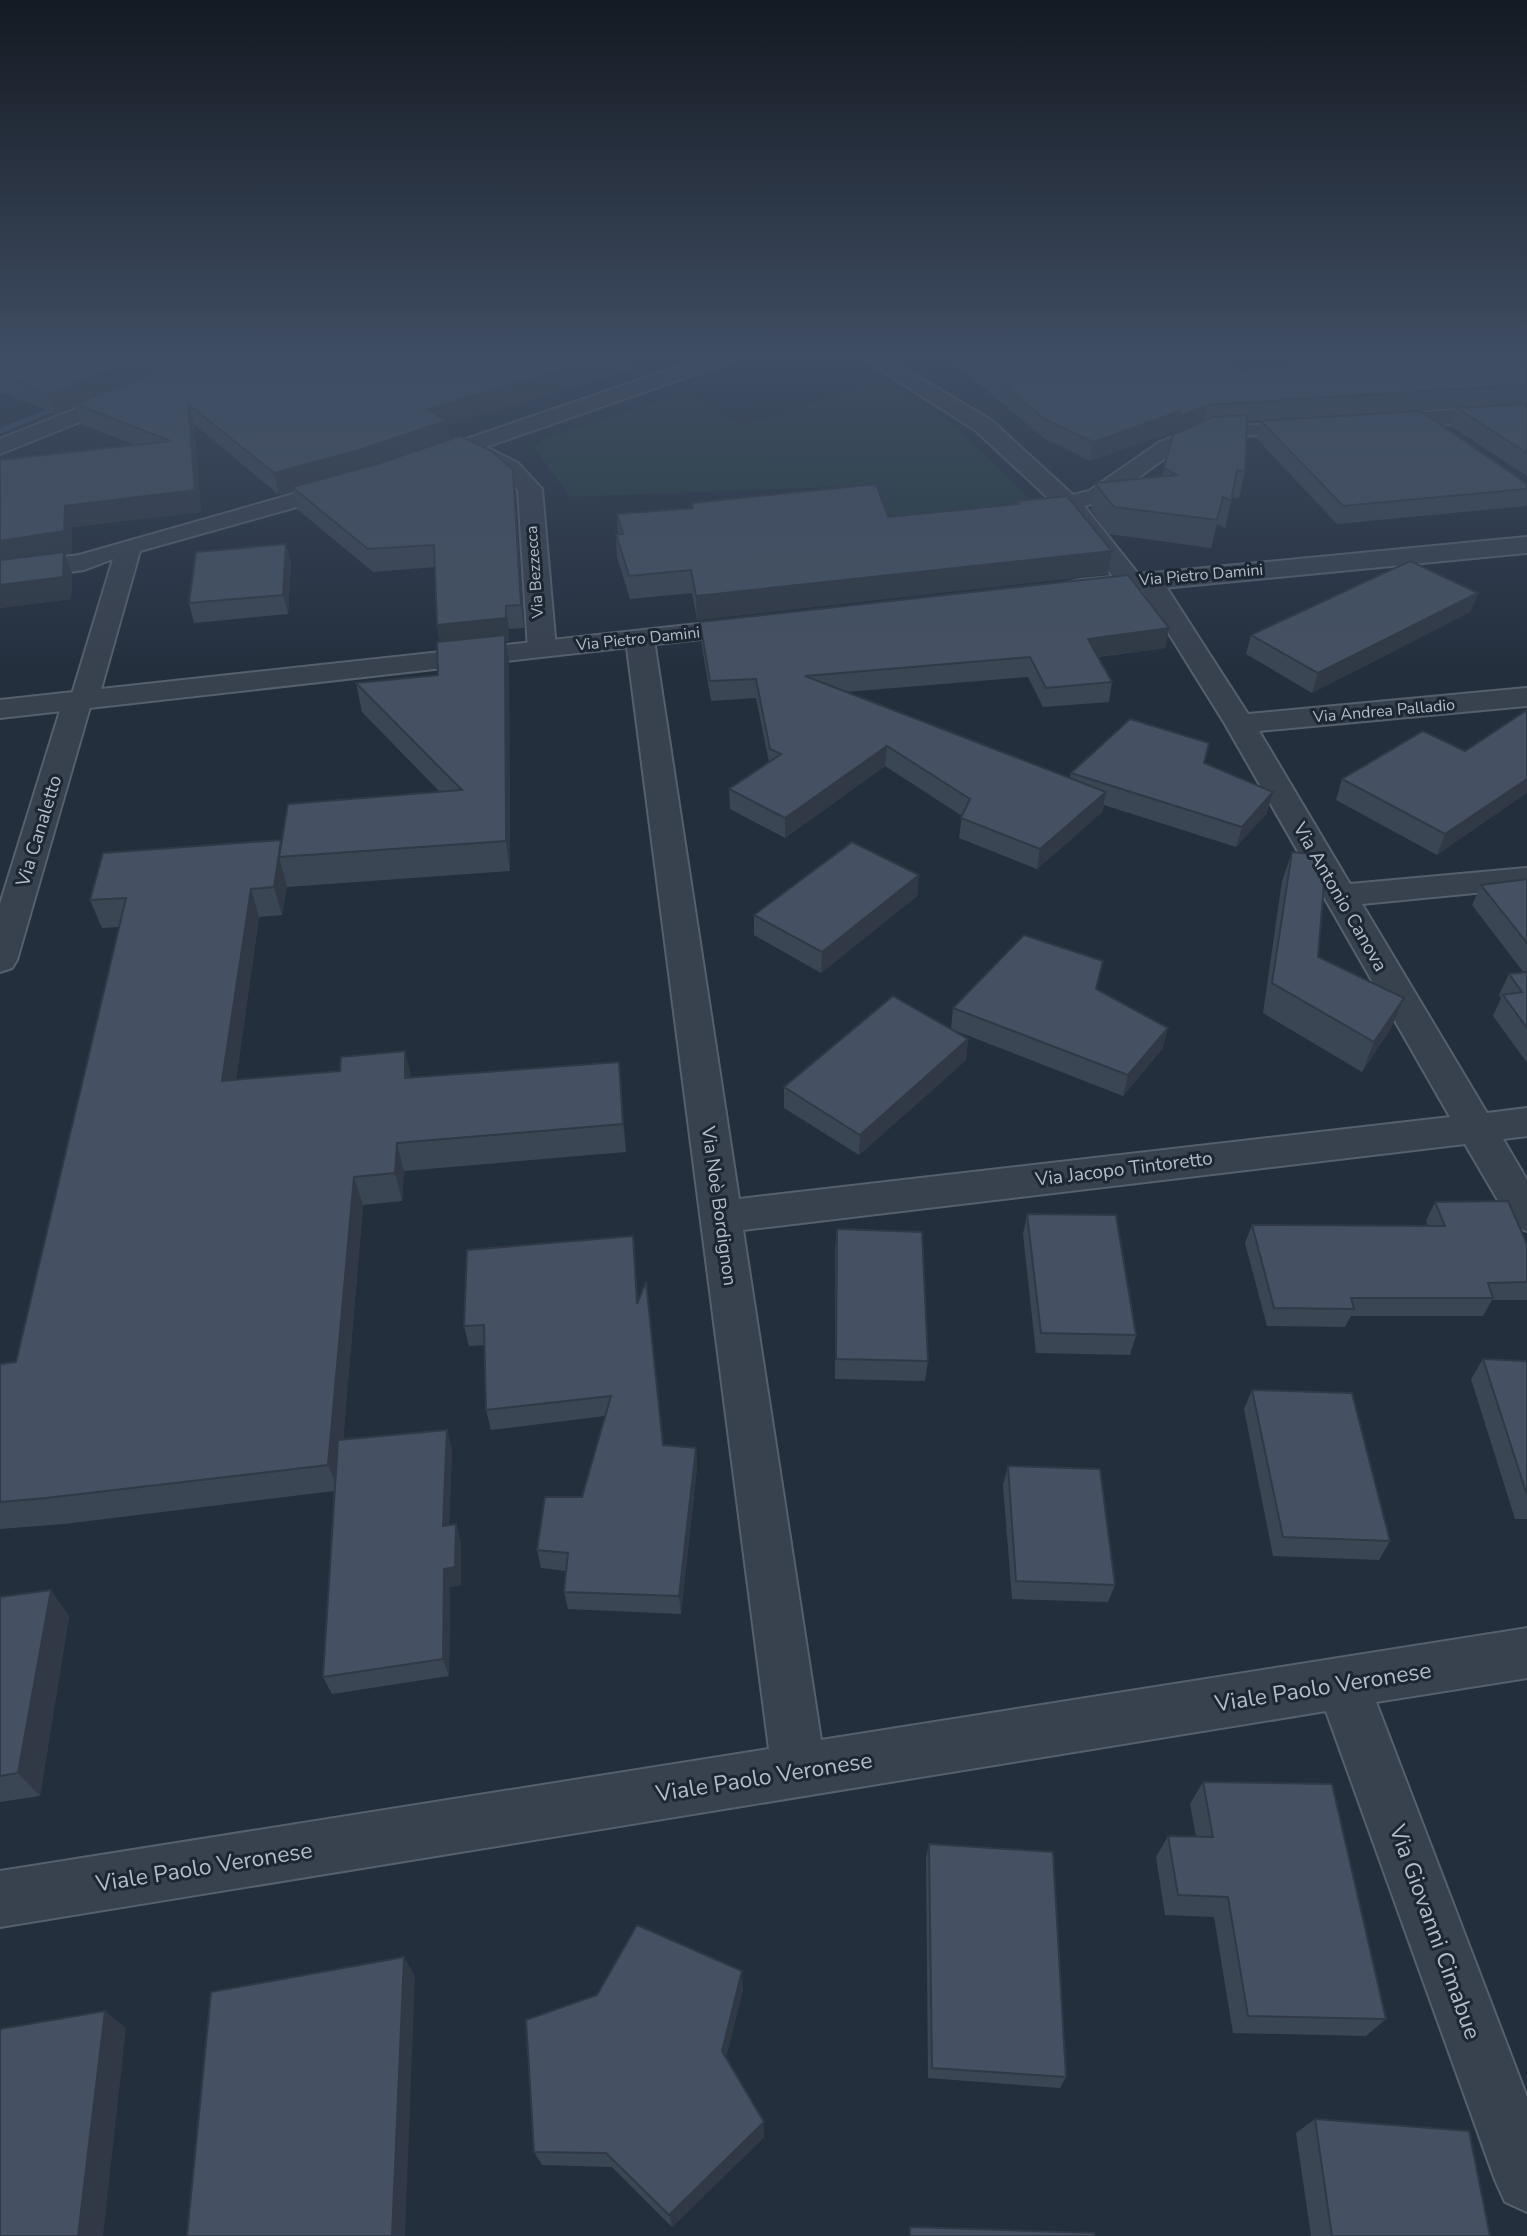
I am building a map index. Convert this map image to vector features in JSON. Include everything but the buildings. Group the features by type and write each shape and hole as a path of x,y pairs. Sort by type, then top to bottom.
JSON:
{"street":[{"path":"408,466 425,460"},
{"name":"Via Bezzecca","path":"494,460 510,468 530,489 542,649"},
{"name":"Via Antonio Canova","path":"1022,460 1068,503 1140,581 1240,724 1527,1215"},
{"path":"1068,503 1097,496 1149,460"},
{"path":"0,573 84,562 103,554 372,478"},
{"name":"Via Pietro Damini","path":"1054,591 1527,545"},
{"name":"Via Canaletto","path":"0,960 129,547"},
{"path":"0,562 86,552 103,554"},
{"name":"Via Pietro Damini","path":"0,709 778,623"},
{"name":"Via Noè Bordignon","path":"640,640 799,1772"},
{"name":"Via Andrea Palladio","path":"1240,724 1527,697"},
{"path":"1339,896 1527,878"},
{"name":"Via Jacopo Tintoretto","path":"721,1217 1527,1122"},
{"name":"Viale Paolo Veronese","path":"0,1899 1343,1685 1527,1653"},
{"name":"Via Giovanni Cimabue","path":"1343,1685 1527,2180"}],"green space":[{"path":"544,460 990,460 1037,506 892,522 861,486 570,497"}]}
